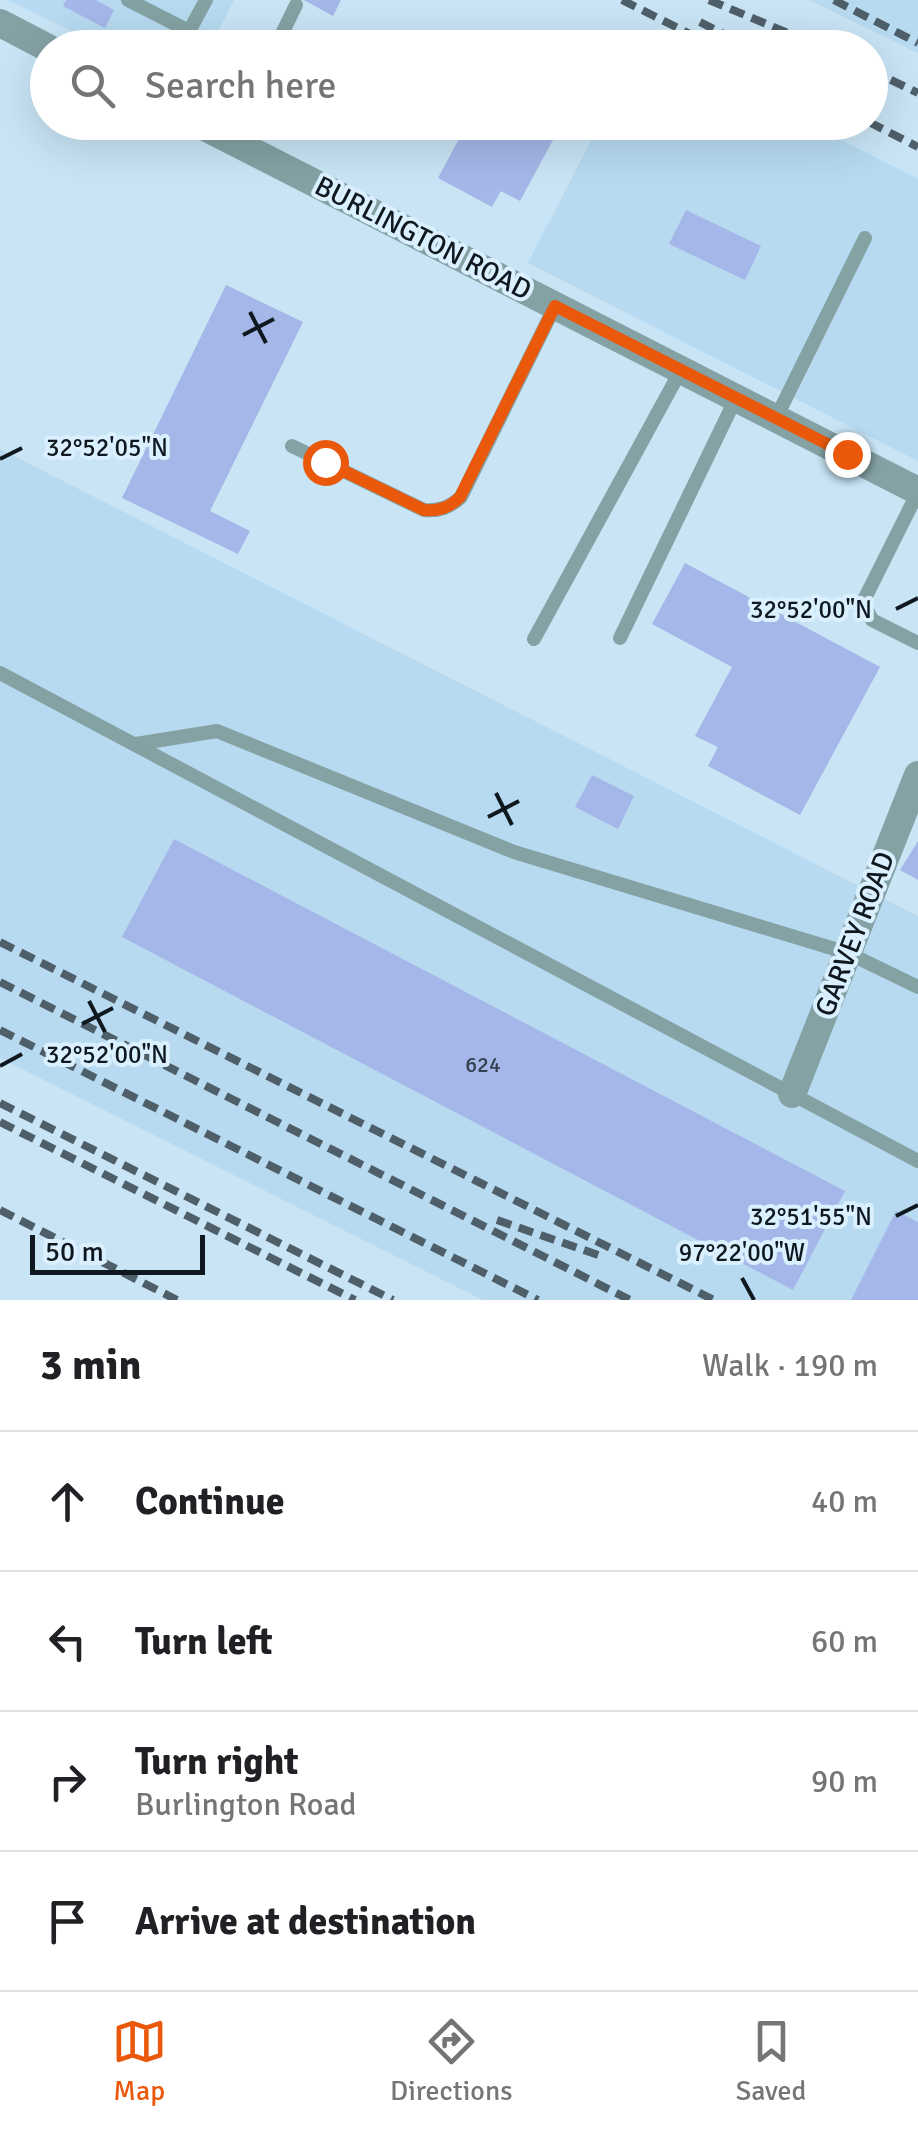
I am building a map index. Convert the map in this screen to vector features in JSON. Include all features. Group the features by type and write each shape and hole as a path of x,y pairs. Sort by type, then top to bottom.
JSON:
{"street":[{"path":"0,23 30,39"},
{"name":"BURLINGTON ROAD","path":"250,140 555,306 918,491"},
{"name":"GARVEY ROAD","path":"792,1094 918,775"}],"lane":[{"path":"128,0 185,30"},
{"path":"190,30 206,0"},
{"path":"284,30 296,5"},
{"path":"776,418 865,238"},
{"path":"292,446 424,510 453,505 555,306"},
{"path":"534,639 681,370"},
{"path":"620,638 736,398"},
{"path":"918,491 863,602 872,620 918,643"},
{"path":"0,674 918,1161"},
{"path":"135,744 216,731 514,852 848,953 918,987"}],"shaded area":[{"path":"8,0 234,0 219,30 69,30"},
{"path":"809,0 918,0 918,53 888,38 888,30 871,30"},
{"path":"591,140 841,140 918,179 918,461 528,263"},
{"path":"0,449 918,916 918,1300 483,1300 0,1058"}],"building":[{"path":"66,0 96,0 114,10 105,28 63,6"},
{"path":"304,0 341,0 333,16"},
{"path":"458,140 553,140 520,201 501,191 492,207 438,178"},
{"path":"686,210 761,246 745,280 669,244"},
{"path":"226,285 303,322 210,511 250,531 238,554 122,498"},
{"path":"685,563 880,667 800,815 708,766 718,747 695,736 732,667 652,624"},
{"path":"592,775 634,796 618,829 575,807"},
{"path":"174,839 845,1191 793,1290 122,937"},
{"path":"918,841 918,880 900,870"},
{"path":"896,1211 918,1222 918,1300 851,1300"}],"railway":[{"path":"622,0 682,30"},
{"path":"709,0 781,30"},
{"path":"834,0 918,43"},
{"path":"700,22 716,30"},
{"path":"888,79 918,93"},
{"path":"888,132 918,147"},
{"path":"0,942 714,1300"},
{"path":"0,982 630,1300"},
{"path":"0,1030 538,1300"},
{"path":"0,1103 393,1300"},
{"path":"0,1122 355,1300"},
{"path":"0,1210 177,1300"},
{"path":"497,1220 601,1256"}],"route":[{"path":"325,462 424,510 453,505 555,306 847,454"}]}
